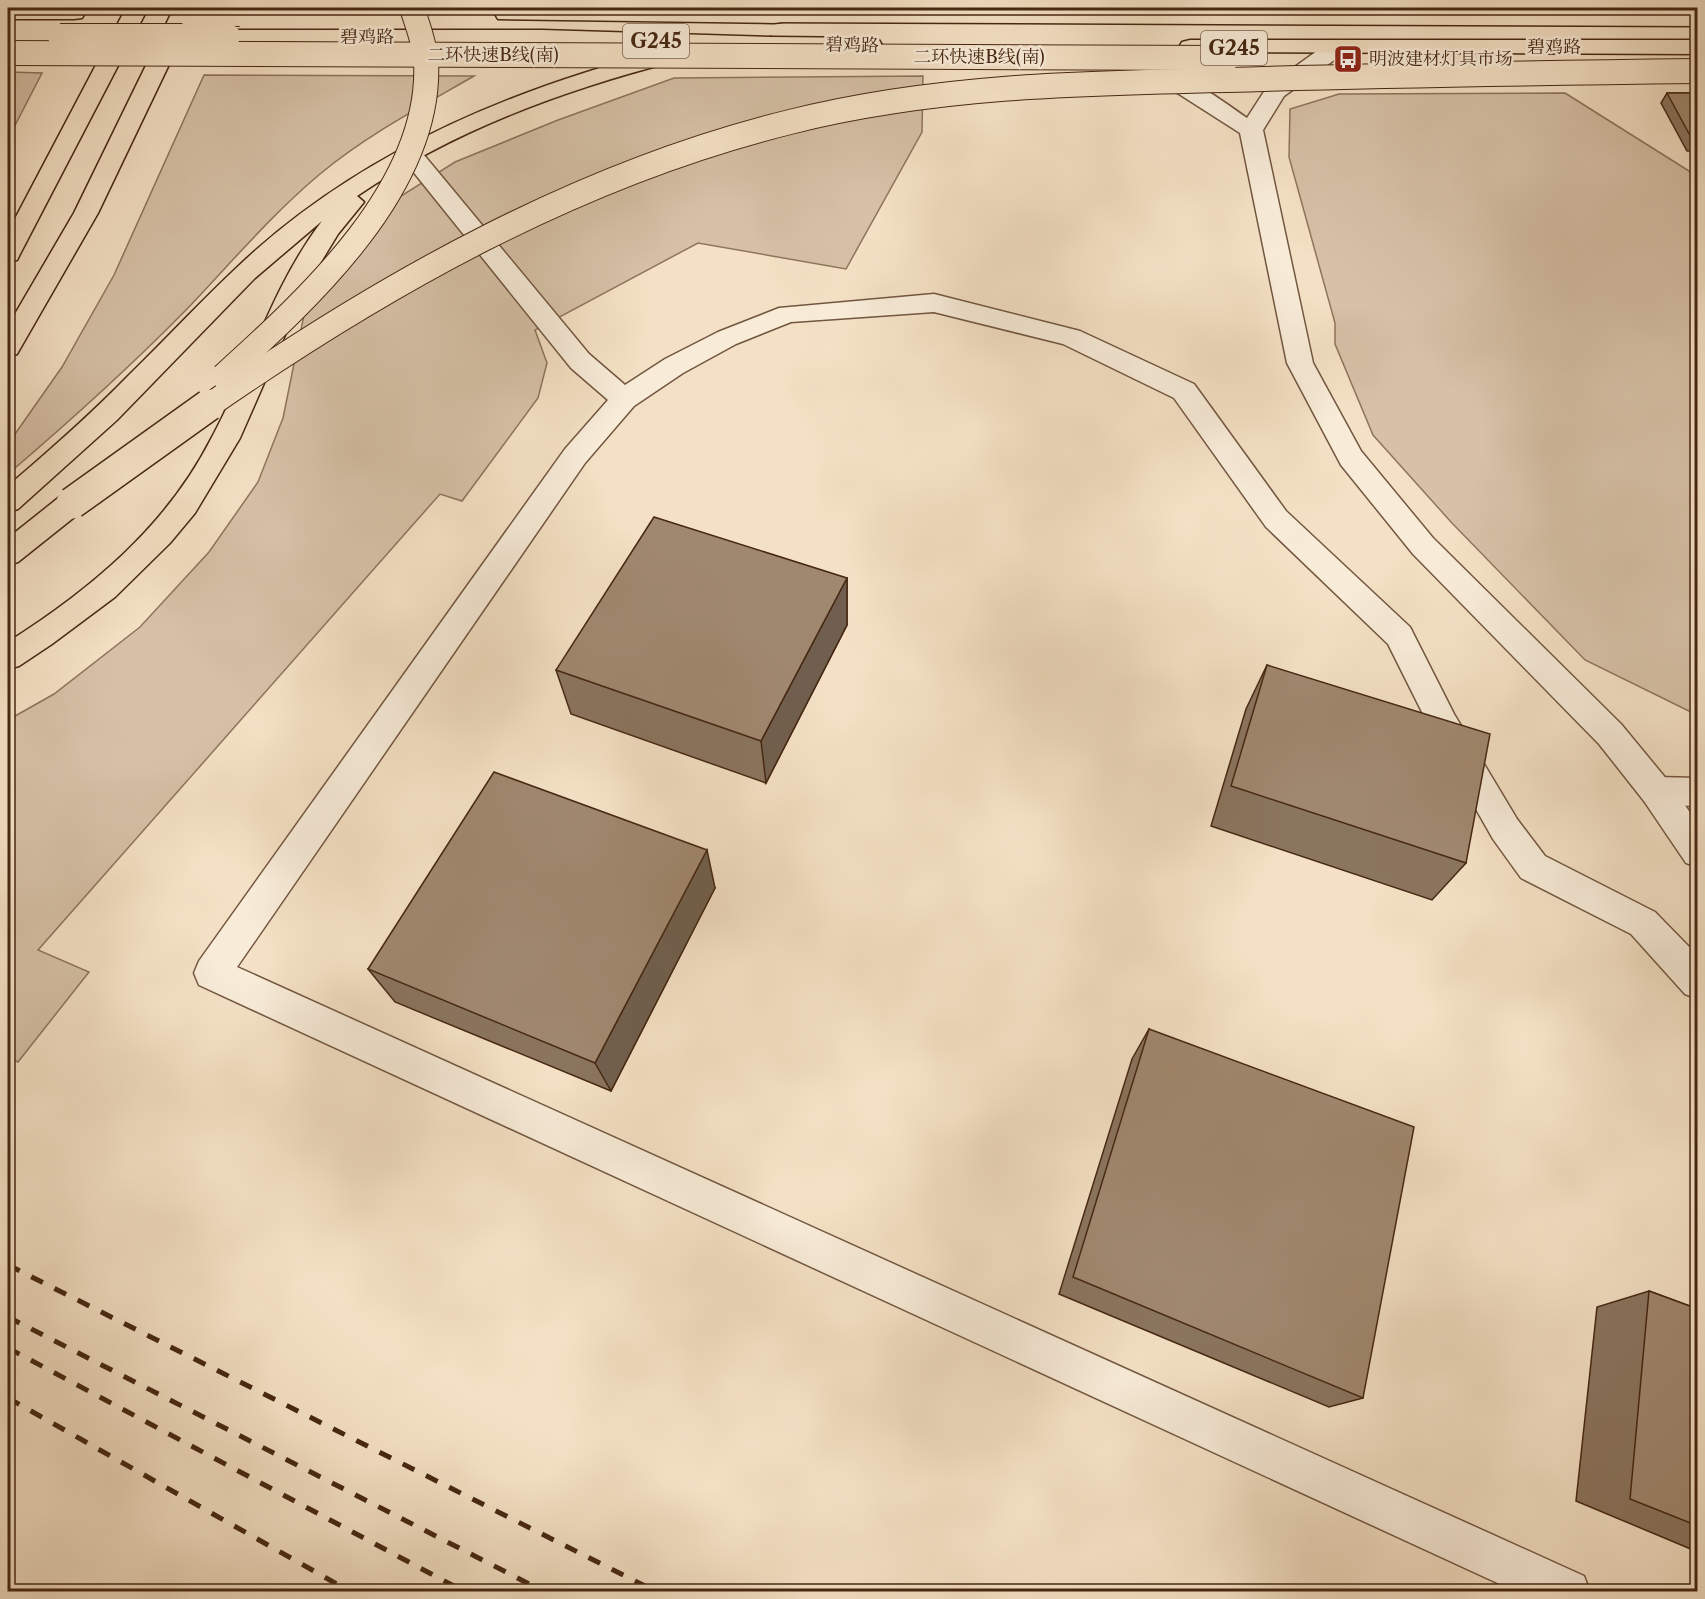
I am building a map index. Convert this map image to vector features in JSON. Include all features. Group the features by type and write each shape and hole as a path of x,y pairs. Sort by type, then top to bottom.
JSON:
{"main road":[{"path":"8,348 86,213 185,8"},
{"path":"8,554 204,393 273,330 329,272 372,217 403,165 420,115 425,65 423,41 404,11"},
{"name":"碧鸡路","path":"404,11 441,14"},
{"path":"8,254 51,175 105,12"},
{"path":"8,13 250,14"},
{"name":"碧鸡路","path":"483,14 774,17 1386,13 1687,16"},
{"name":"碧鸡路","path":"8,36 542,37 771,44 1102,47 1698,47"},
{"path":"8,501 100,420 265,255 323,208 403,158 514,105 611,71 675,55 771,44"},
{"name":"二环快速B线(南)","path":"8,53 1698,60"},
{"path":"72,503 255,374 347,316 432,268 536,215 618,178 717,142 789,122 936,95 1064,84 1698,71"},
{"path":"8,657 101,593 137,562 166,531 190,500 225,439 276,321 304,265 342,212 403,158"}],"street":[{"path":"1102,47 1187,89 1251,130"},
{"path":"1336,48 1275,92 1251,130 1300,363 1351,458 1423,546 1610,734 1656,791 1698,852"},
{"path":"403,158 580,362 624,399"},
{"path":"1568,1592 212,973 575,456 624,399 674,366 726,338 788,314 934,303 1071,337 1184,391 1276,519 1400,636 1443,723 1505,829 1533,867 1643,923 1698,982"},
{"path":"1656,791 1698,792"}],"shaded area":[{"path":"8,72 42,73 8,139"},
{"path":"204,75 474,76 376,134 320,174 268,223 143,353 8,474 8,444 62,367 114,275"},
{"path":"923,76 922,132 846,269 698,243 535,330 547,363 538,398 462,501 440,494 38,950 89,972 18,1062 8,1057 8,720 54,694 140,627 209,552 258,482 283,418 305,310 393,201 455,162 558,120 674,78"},
{"path":"1565,93 1697,176 1697,715 1585,660 1451,522 1373,435 1335,344 1335,323 1289,157 1290,109 1339,94"}],"building":[{"path":"1667,93 1698,93 1698,141 1693,141"},
{"path":"654,517 847,578 761,741 556,670"},
{"path":"1267,665 1490,734 1466,863 1231,786"},
{"path":"494,772 707,850 595,1063 368,969"},
{"path":"1149,1029 1414,1127 1363,1398 1073,1277"},
{"path":"1649,1291 1698,1309 1698,1526 1630,1499"}],"railway":[{"path":"8,1265 657,1592"},
{"path":"8,1317 545,1592"},
{"path":"8,1348 465,1592"},
{"path":"8,1398 351,1592"}],"place":[{"name":"明波建材灯具市场","path":"1348,59"}]}
